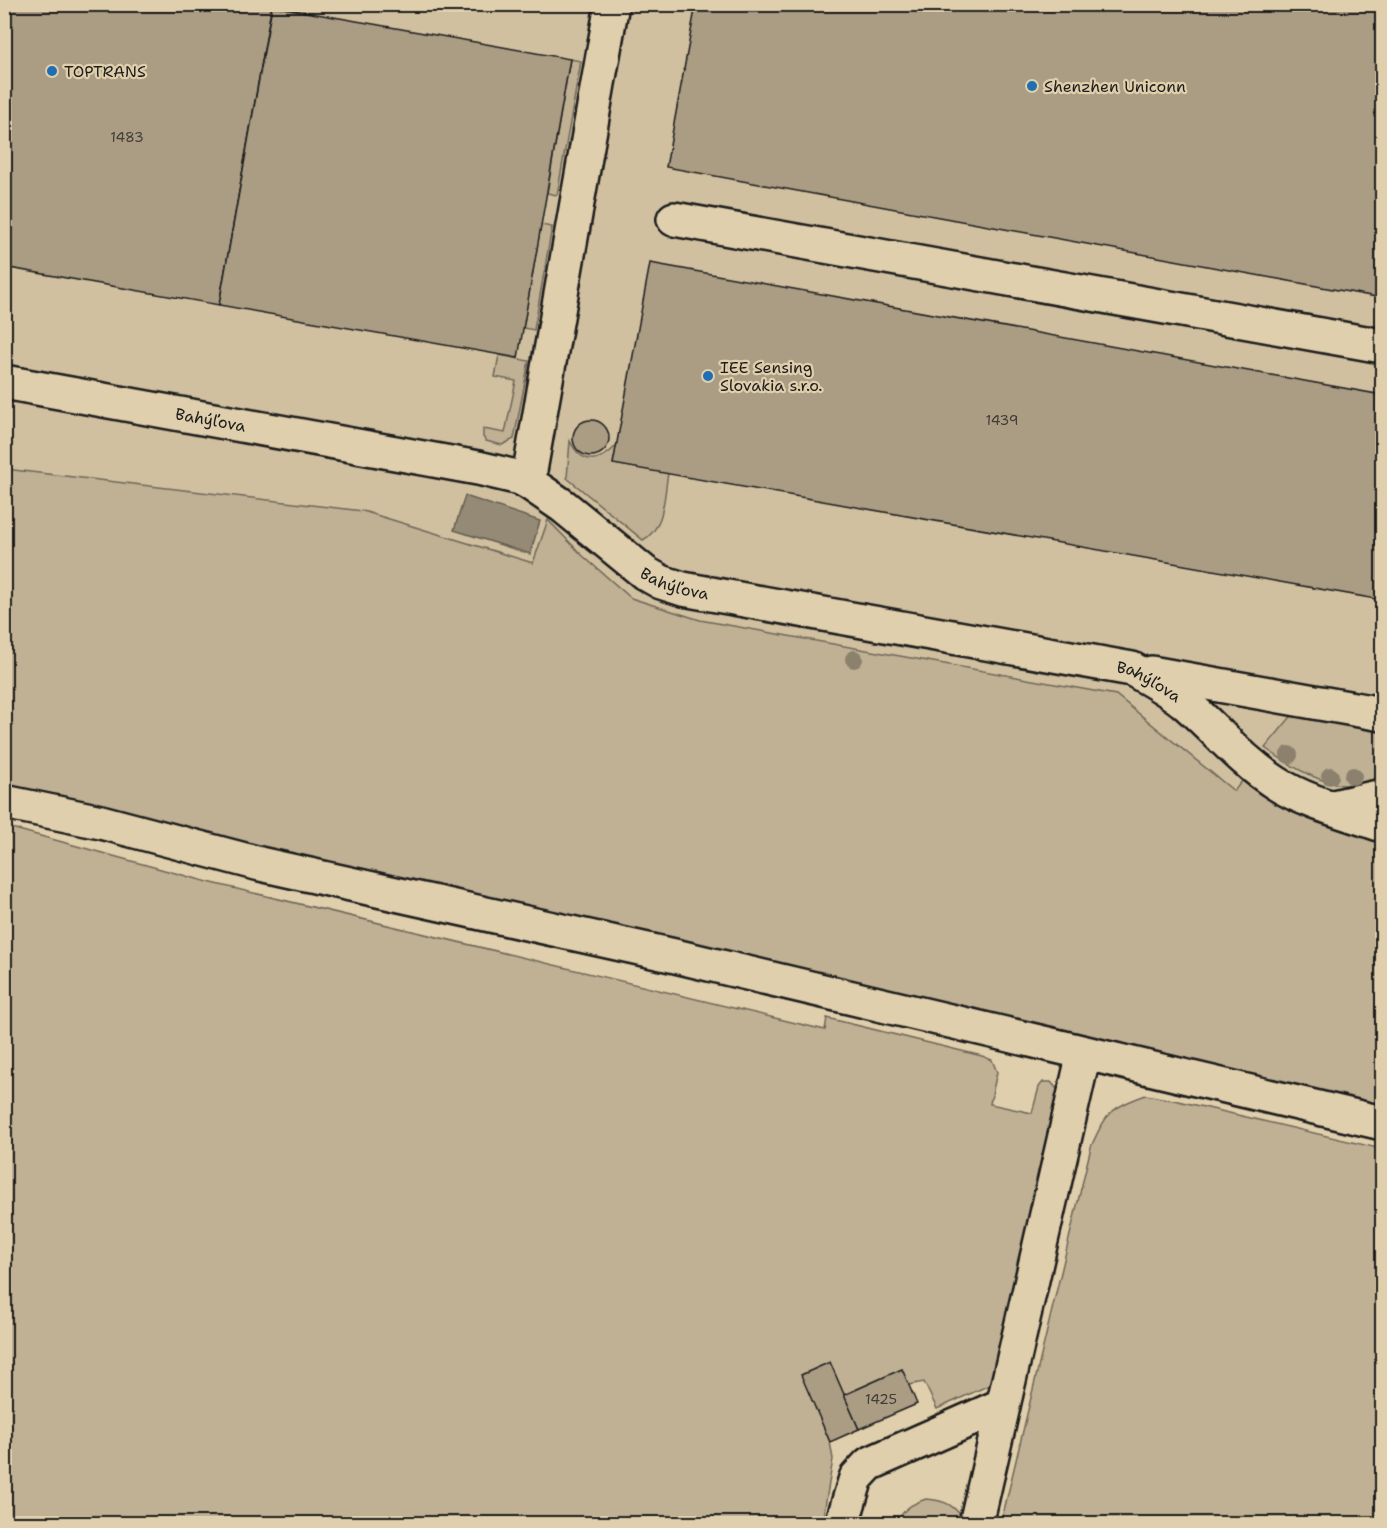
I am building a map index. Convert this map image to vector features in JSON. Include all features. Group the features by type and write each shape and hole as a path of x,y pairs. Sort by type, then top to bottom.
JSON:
{"lane":[{"path":"528,482 612,4"},
{"path":"674,219 1383,346"},
{"name":"Bahýľova","path":"4,382 520,477 563,506 645,573 661,582 683,589 1132,669 1184,702 1241,758 1276,784 1293,794 1383,825"},
{"path":"1132,669 1383,714"},
{"path":"1333,807 1383,796"},
{"path":"4,802 101,822 260,864 675,956 1383,1123"},
{"path":"976,1524 1084,1053"},
{"path":"842,1524 856,1478 869,1464 1003,1405"}],"shaded area":[{"path":"5,5 1382,5 1382,836 1273,799 1243,780 1234,791 1115,695 700,620 631,598 583,556 548,520 533,563 441,534 343,508 5,469"},
{"path":"570,59 581,61 557,195 547,193"},
{"path":"541,225 552,227 534,330 523,328"},
{"path":"499,355 529,361 514,439 502,445 486,441 483,437 483,429 505,433 516,381 495,377"},
{"path":"570,441 580,455 586,458 598,458 617,445 613,464 668,473 660,520 650,535 643,540 567,478"},
{"path":"5,469 363,511 533,563 548,520 583,556 631,598 700,620 1116,695 1234,791 1243,780 1273,799 1382,836 1382,1115 5,789"},
{"path":"465,496 540,521 530,554 454,530"},
{"path":"1294,713 1382,728 1382,778 1347,785 1327,782 1299,770 1265,748"},
{"path":"4,826 208,882 825,1030 827,1018 982,1056 992,1060 997,1072 990,1104 1032,1113 1039,1087 1043,1082 1051,1082 1058,1090 1064,1106 996,1382 937,1409 924,1382 909,1385 902,1369 844,1395 830,1363 802,1375 830,1442 833,1459 824,1513 835,1523 5,1523"},
{"path":"1146,1095 1382,1149 1382,1523 1001,1523 1091,1147 1101,1126 1111,1113 1125,1103"},
{"path":"926,1499 950,1505 967,1523 896,1524 908,1508"}],"building":[{"path":"4,4 272,4 219,305 4,267"},
{"name":"Shenzhen Uniconn","path":"696,4 1382,4 1382,298 666,167"},
{"path":"272,6 570,59 518,358 219,305"},
{"path":"650,263 1382,395 1382,600 613,464"},
{"path":"591,420 604,425 609,438 604,451 591,456 578,451 573,438 578,425"},
{"path":"830,1362 859,1429 830,1442 801,1375"},
{"path":"902,1369 917,1404 859,1429 844,1395"}],"place":[{"name":"TOPTRANS","path":"52,71"},
{"name":"Shenzhen Uniconn","path":"1032,86"},
{"name":"IEE Sensing Slovakia s.r.o.","path":"708,376"}]}
